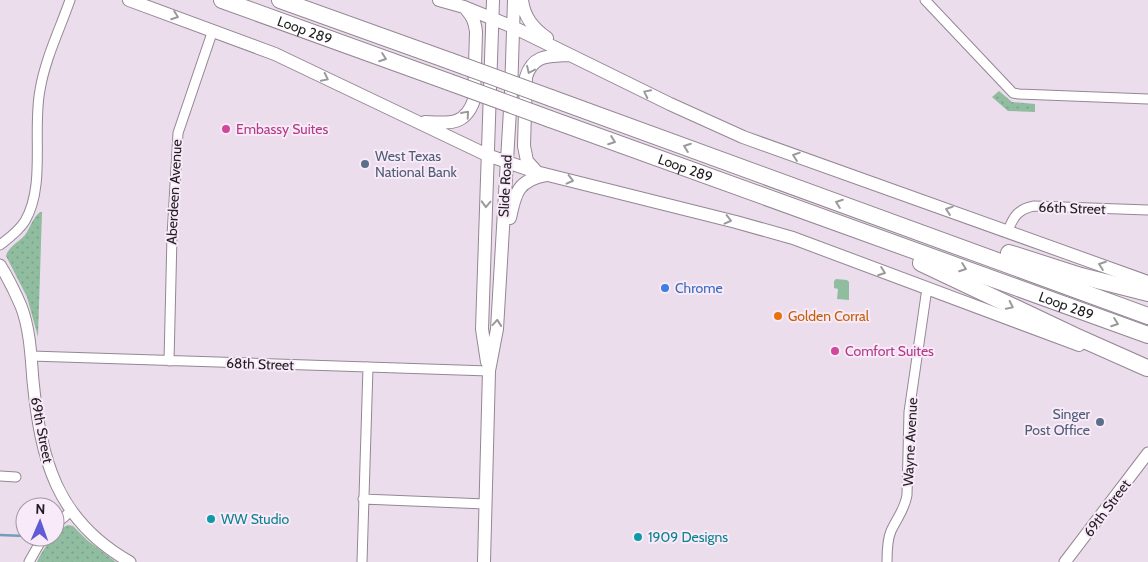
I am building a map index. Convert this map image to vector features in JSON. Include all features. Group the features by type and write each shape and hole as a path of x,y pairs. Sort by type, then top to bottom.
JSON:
{"highway":[{"name":"Loop 289","path":"222,0 1148,335"},
{"name":"Loop 289","path":"280,0 1148,316"},
{"path":"292,0 343,23"},
{"path":"872,214 929,227 1080,276 1148,293"},
{"path":"824,218 1148,368"}],"main road":[{"path":"129,0 275,54 506,162 793,238 1056,337 1148,368"},
{"path":"439,0 513,27 670,104 743,136 1148,282"},
{"name":"Slide Road","path":"489,371 482,329 493,0"},
{"name":"Slide Road","path":"484,562 489,371 497,329 511,94 514,0"},
{"path":"522,0 525,12 532,26 572,55"},
{"path":"420,122 452,123 467,114 474,100 475,24 472,16 464,8"},
{"path":"543,173 527,161 524,146 526,77 532,64 544,57 572,55"},
{"path":"501,262 514,196 527,181 543,173"}],"street":[{"path":"0,245 24,223 32,203 36,180 39,93 42,78 70,0"},
{"path":"925,0 1013,93 1148,99"},
{"name":"Aberdeen Avenue","path":"169,360 172,236 178,133 213,30"},
{"name":"66th Street","path":"1008,231 1016,214 1034,206 1148,210"},
{"path":"0,265 21,307 27,328 31,356"},
{"name":"Wayne Avenue","path":"887,562 891,532 906,504 908,495 909,412 928,289"},
{"name":"68th Street","path":"31,356 489,371"},
{"name":"69th Street","path":"31,356 38,426 42,447 54,480 71,510 87,529 104,546 130,562"},
{"path":"362,562 368,367"},
{"name":"69th Street","path":"1065,562 1148,453"},
{"path":"0,476 16,477"},
{"path":"364,499 485,504"},
{"path":"65,516 71,510"},
{"path":"29,562 37,547"}],"green space":[{"path":"999,91 1012,102 1035,104 1035,112 1008,111 992,97"},
{"path":"40,212 42,212 38,337 27,297 6,256 11,247 25,235"},
{"path":"836,279 849,282 849,300 837,299 838,289 834,288 834,281"},
{"path":"65,526 73,526 87,540 116,562 37,562 45,547 65,547"}],"waterway":[{"path":"0,535 15,536"}],"place":[{"name":"Embassy Suites","path":"226,129"},
{"name":"West Texas National Bank","path":"365,164"},
{"name":"Chrome","path":"665,288"},
{"name":"Golden Corral","path":"778,316"},
{"name":"Comfort Suites","path":"835,351"},
{"name":"Singer Post Office","path":"1100,422"},
{"name":"WW Studio","path":"211,519"},
{"name":"1909 Designs","path":"638,537"}]}
